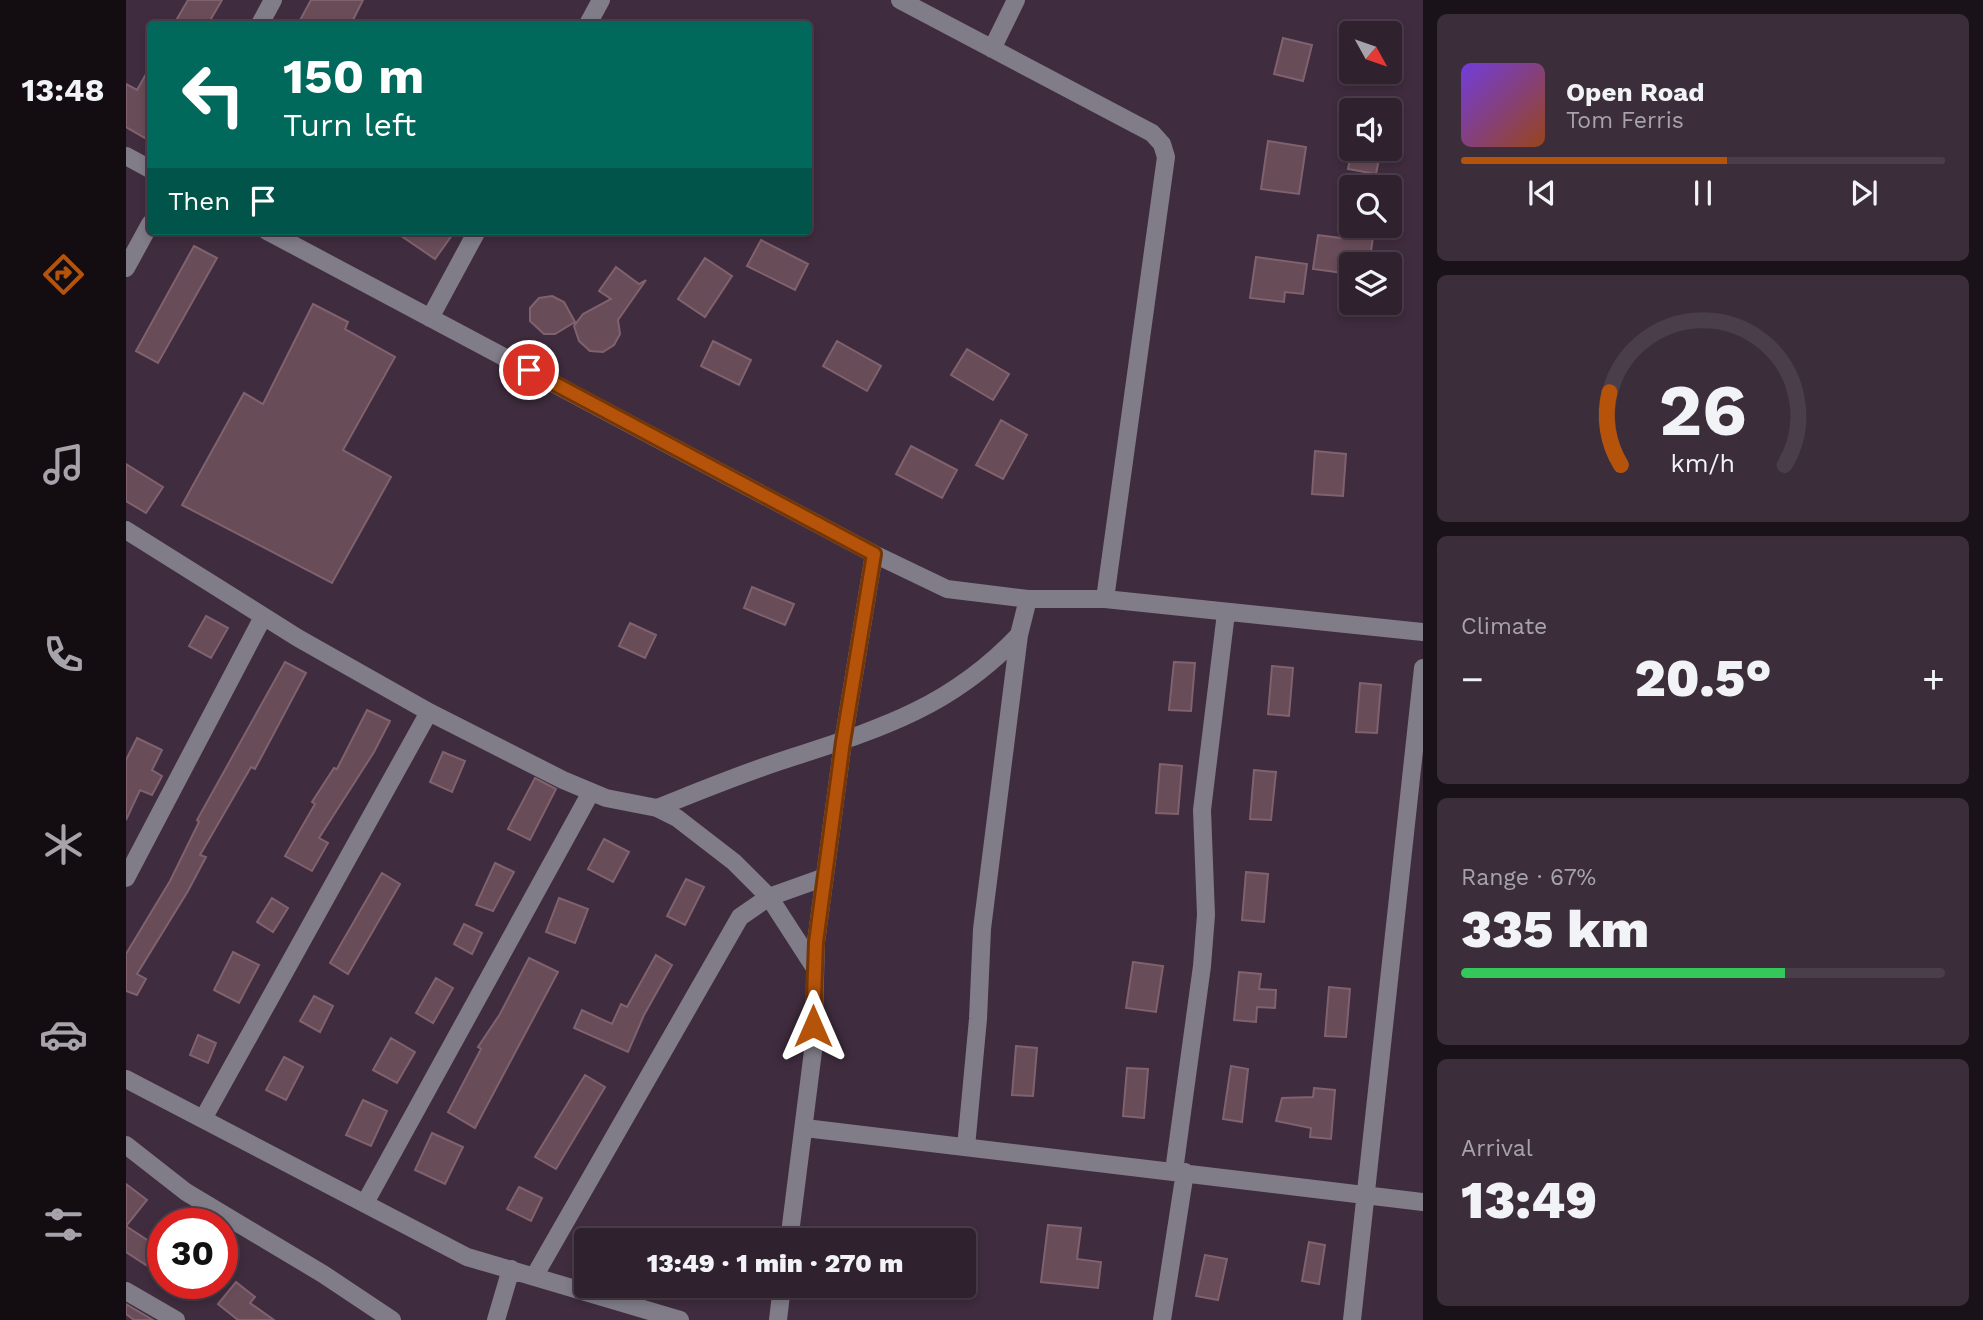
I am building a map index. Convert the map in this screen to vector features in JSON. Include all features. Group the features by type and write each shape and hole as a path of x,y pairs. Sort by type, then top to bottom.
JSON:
{"street":[{"path":"262,21 273,0"},
{"path":"590,21 601,0"},
{"path":"900,0 1152,134 1162,144 1166,157 1105,599"},
{"path":"992,49 1016,0"},
{"path":"126,156 147,167"},
{"path":"126,268 147,230"},
{"path":"274,235 874,554 947,589 1028,599 1105,599 1423,632"},
{"path":"430,318 475,235"},
{"path":"126,530 263,617 429,712 591,792 606,798 657,808 703,836 769,897 813,965"},
{"path":"791,1228 813,1051 813,965 843,742 874,554"},
{"path":"966,1147 978,1019 982,929 1019,635 1028,599"},
{"path":"1162,1320 1202,966 1206,915 1202,810 1226,613"},
{"path":"126,878 263,617"},
{"path":"657,808 785,760 843,742 926,708 952,693 996,659 1019,635"},
{"path":"1352,1320 1423,668"},
{"path":"203,1119 429,712"},
{"path":"365,1203 591,792"},
{"path":"535,1275 740,916 769,897 825,877"},
{"path":"126,1079 467,1257 680,1320"},
{"path":"805,1128 1423,1202"},
{"path":"126,1145 186,1192 323,1274 391,1320"},
{"path":"496,1320 511,1269"},
{"path":"126,1291 176,1320"},
{"path":"778,1320 781,1298"}],"building":[{"path":"188,0 222,0 210,21 176,21"},
{"path":"311,0 363,0 352,21 300,21"},
{"path":"1283,38 1312,45 1303,81 1274,74"},
{"path":"147,72 145,138 126,127 126,84 137,90"},
{"path":"1268,141 1306,147 1299,194 1261,189"},
{"path":"1350,161 1379,161 1376,174 1348,169"},
{"path":"400,235 452,235 435,259"},
{"path":"1318,235 1373,238 1371,252 1339,252 1339,272 1313,269"},
{"path":"761,240 808,264 795,290 747,266"},
{"path":"194,246 217,258 158,363 136,351"},
{"path":"1256,257 1307,264 1303,294 1285,292 1284,302 1250,298"},
{"path":"705,258 732,276 705,317 678,299"},
{"path":"616,267 639,284 646,280 618,320 620,334 614,345 603,352 590,351 579,341 574,326 583,314 611,299 599,291"},
{"path":"552,296 564,302 575,322 555,334 544,334 530,321 530,308 539,298"},
{"path":"313,304 348,322 345,329 395,357 343,450 391,477 332,583 182,505 244,393 263,404"},
{"path":"713,341 751,360 739,385 701,366"},
{"path":"837,341 881,366 867,391 823,366"},
{"path":"967,349 1009,374 993,400 951,375"},
{"path":"1001,420 1027,435 1003,479 976,465"},
{"path":"911,446 957,470 942,498 896,474"},
{"path":"1315,451 1346,454 1343,496 1312,494"},
{"path":"126,464 163,487 146,513 126,501"},
{"path":"752,587 794,604 785,625 744,608"},
{"path":"206,616 228,628 211,658 189,646"},
{"path":"630,623 656,635 645,658 619,646"},
{"path":"285,662 306,673 255,769 251,767 200,855 206,857 188,891 137,974 146,979 137,995 126,991 126,954 170,881 199,822 197,820"},
{"path":"1174,662 1195,663 1191,711 1169,710"},
{"path":"1272,666 1293,668 1289,716 1268,714"},
{"path":"1360,683 1381,685 1377,733 1356,732"},
{"path":"367,710 390,721 374,752 319,838 328,843 312,871 285,856 315,804 312,802 334,768 337,769"},
{"path":"137,738 162,750 152,770 162,776 152,795 140,790 126,820 126,760"},
{"path":"443,752 465,761 452,792 430,782"},
{"path":"1160,764 1182,766 1178,814 1156,813"},
{"path":"1254,770 1276,772 1271,820 1250,819"},
{"path":"535,778 556,789 530,840 508,829"},
{"path":"604,839 629,852 613,882 588,869"},
{"path":"495,863 514,872 493,911 476,905"},
{"path":"1246,872 1268,874 1264,922 1242,920"},
{"path":"382,873 400,884 348,974 330,963"},
{"path":"686,879 704,887 685,925 667,916"},
{"path":"272,898 288,908 273,932 257,922"},
{"path":"559,898 588,909 575,943 546,932"},
{"path":"464,924 482,933 472,954 454,944"},
{"path":"233,952 259,965 239,1003 214,990"},
{"path":"656,955 672,965 644,1015 628,1052 574,1028 582,1010 612,1024 621,1004 627,1007"},
{"path":"529,958 558,972 475,1128 448,1112 481,1049 478,1047 500,1014"},
{"path":"1133,962 1163,966 1156,1012 1126,1008"},
{"path":"1239,972 1261,974 1259,989 1276,990 1275,1008 1257,1007 1256,1022 1234,1020"},
{"path":"436,978 453,988 433,1023 416,1013"},
{"path":"1329,987 1350,989 1346,1037 1325,1036"},
{"path":"314,996 333,1006 320,1032 300,1021"},
{"path":"198,1035 216,1043 208,1063 190,1055"},
{"path":"391,1038 415,1052 397,1083 373,1070"},
{"path":"1016,1046 1037,1048 1033,1096 1012,1095"},
{"path":"284,1057 303,1067 286,1100 266,1090"},
{"path":"1231,1066 1248,1069 1242,1122 1223,1119"},
{"path":"1127,1068 1148,1069 1144,1118 1123,1116"},
{"path":"585,1075 605,1087 556,1169 535,1157"},
{"path":"1314,1088 1335,1090 1331,1139 1310,1137 1311,1128 1276,1121 1282,1098 1313,1097"},
{"path":"363,1100 387,1111 371,1146 346,1135"},
{"path":"432,1133 463,1147 445,1184 415,1170"},
{"path":"126,1184 147,1200 126,1226"},
{"path":"519,1187 542,1198 531,1221 507,1209"},
{"path":"1048,1225 1081,1228 1077,1259 1101,1262 1098,1288 1041,1282"},
{"path":"126,1226 147,1240 147,1264 126,1252"},
{"path":"1309,1242 1325,1245 1319,1284 1302,1281"},
{"path":"1205,1255 1227,1259 1218,1300 1196,1296"},
{"path":"238,1284 255,1297 250,1303 274,1320 238,1320 218,1304 222,1299 238,1299"},
{"path":"126,1304 153,1320 134,1320 126,1314"}],"route":[{"path":"529,370 874,554 843,742 841,774 813,965 813,1026"}]}
